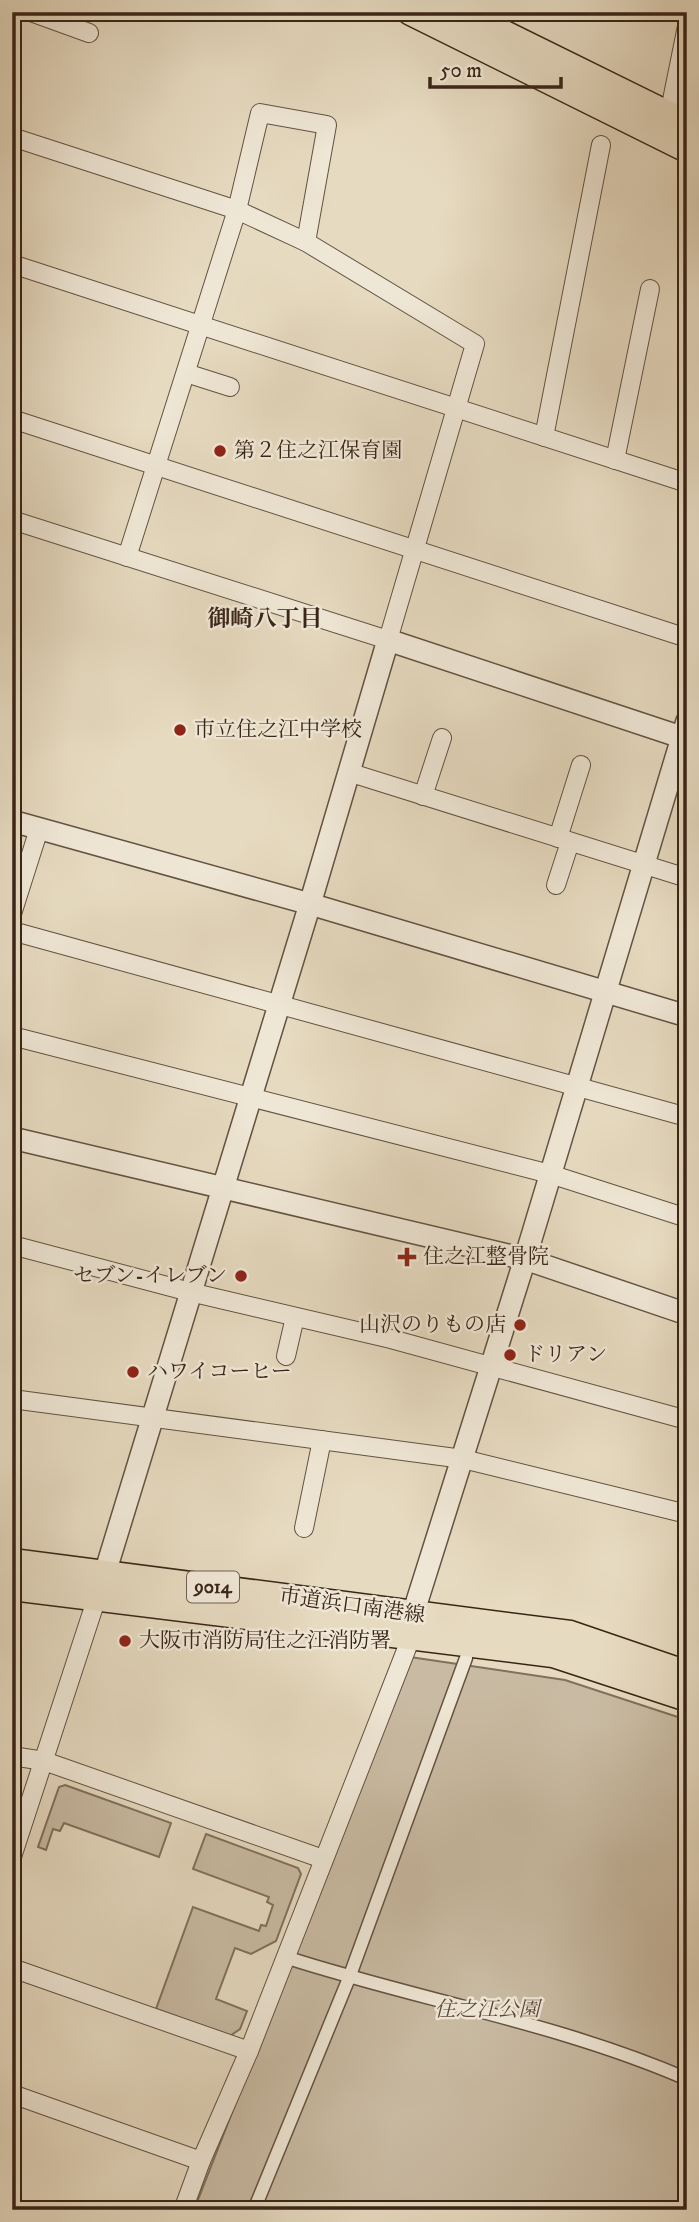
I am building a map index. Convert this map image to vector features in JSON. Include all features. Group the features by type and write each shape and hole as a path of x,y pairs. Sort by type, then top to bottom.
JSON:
{"main road":[{"path":"411,12 687,149"},
{"path":"460,12 678,119"},
{"name":"市道浜口南港線","path":"12,1562 101,1586"},
{"name":"市道浜口南港線","path":"12,1587 101,1586 412,1625 570,1634 687,1674"},
{"name":"市道浜口南港線","path":"412,1625 553,1654 687,1698"}],"street":[{"path":"31,12 89,33"},
{"path":"678,119 687,26"},
{"path":"127,556 237,210 260,113 327,125 306,242"},
{"path":"12,137 237,210 306,242 475,344 279,1006 101,1586 12,1857"},
{"path":"544,437 601,145"},
{"path":"12,264 687,483"},
{"path":"615,460 650,289"},
{"path":"186,373 230,387"},
{"path":"12,419 687,638"},
{"path":"12,520 685,732 412,1625 249,2051 201,2161 183,2210"},
{"path":"423,796 442,738"},
{"path":"556,885 580,765"},
{"path":"348,772 687,878"},
{"path":"12,821 310,904 687,1016"},
{"path":"12,914 39,829"},
{"path":"12,931 687,1116"},
{"path":"12,1036 550,1174 687,1218"},
{"path":"12,1138 525,1259 687,1314"},
{"path":"12,1245 190,1292 391,1339 687,1420"},
{"path":"286,1356 295,1317"},
{"path":"12,1399 463,1459 687,1514"},
{"path":"304,1528 323,1440"},
{"path":"254,2210 349,1978 466,1658"},
{"path":"12,1756 44,1761 323,1859"},
{"path":"285,1957 349,1978 608,2049 687,2079"},
{"path":"12,1968 249,2051"},
{"path":"12,2094 201,2161"}],"green space":[{"name":"住之江公園","path":"410,1657 565,1680 687,1720 687,2210 194,2210"},
{"path":"65,1785 171,1823 159,1857 64,1823 60,1831 53,1829 46,1850 38,1847 59,1787"},
{"path":"206,1834 298,1868 301,1874 276,1941 251,1954 235,1948 216,1999 247,2011 240,2029 230,2036 156,2009 193,1907 259,1931 261,1925 266,1926 273,1905 267,1902 269,1897 193,1869"}],"place":[{"name":"第２住之江保育園","path":"220,451"},
{"name":"市立住之江中学校","path":"180,730"},
{"name":"住之江整骨院","path":"407,1257"},
{"name":"セブン-イレブン","path":"241,1276"},
{"name":"山沢のりもの店","path":"520,1325"},
{"name":"ドリアン","path":"510,1355"},
{"name":"ハワイコーヒー","path":"133,1372"},
{"name":"大阪市消防局住之江消防署","path":"125,1641"}],"district":[{"name":"御崎八丁目","path":"265,619"}]}
